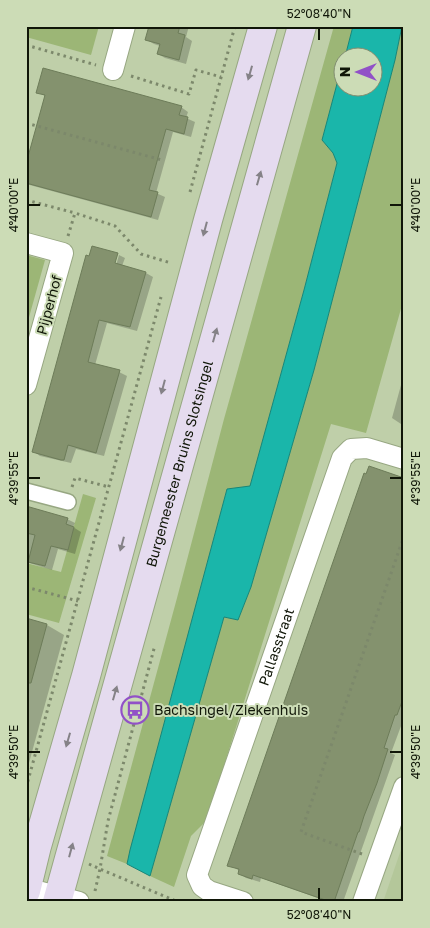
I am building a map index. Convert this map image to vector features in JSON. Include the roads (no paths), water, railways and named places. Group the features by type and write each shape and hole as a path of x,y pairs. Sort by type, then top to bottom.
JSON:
{"main road":[{"path":"26,889 89,667 208,220 263,26"},
{"name":"Burgemeester Bruins Slotsingel","path":"72,899 70,855 302,26"}],"street":[{"path":"113,70 125,26"},
{"name":"Pijperhof","path":"26,243 63,253 26,385"},
{"name":"Pallasstraat","path":"243,902 209,891 202,886 197,875 342,458 351,449 367,448 404,460"},
{"path":"26,491 68,502"},
{"path":"362,902 404,787"},
{"path":"26,889 72,899"}],"water":[{"path":"353,26 402,26 395,60 314,370 251,587 238,620 224,617 150,876 127,864 130,850 227,489 250,486 304,290 337,163 333,153 322,140 333,98 382,98 382,48 347,48"}],"place":[{"name":"Bachsingel/Ziekenhuis","path":"135,710"}]}
